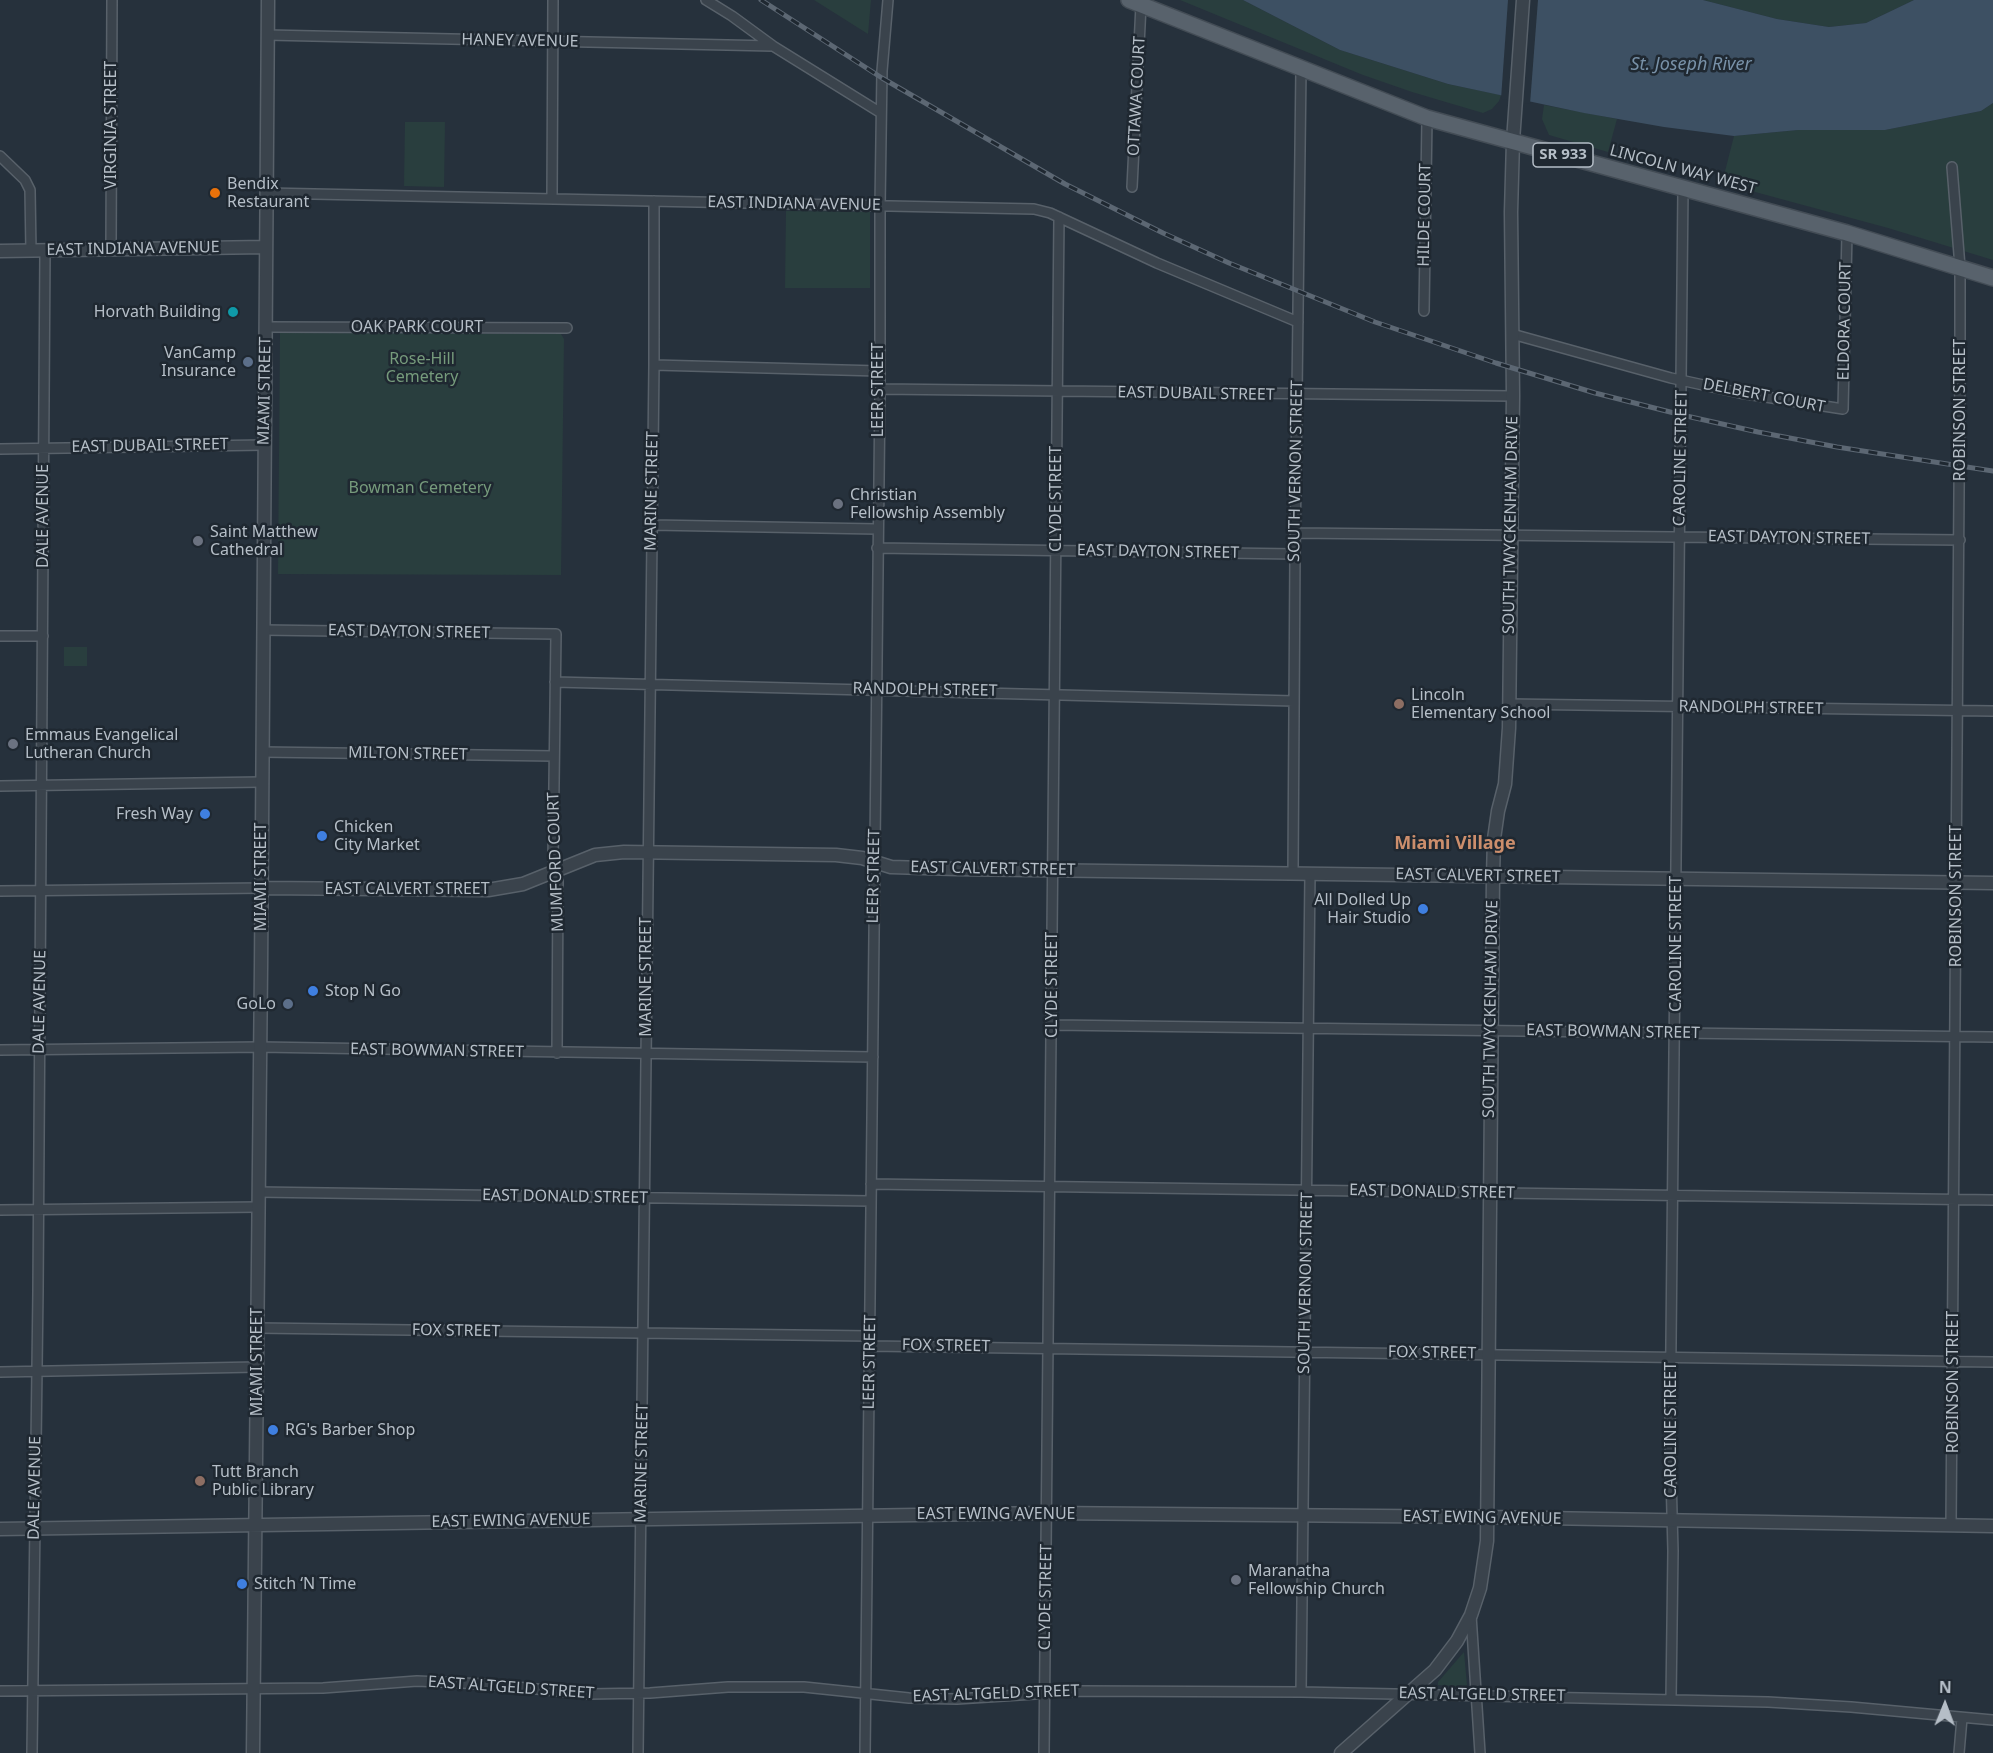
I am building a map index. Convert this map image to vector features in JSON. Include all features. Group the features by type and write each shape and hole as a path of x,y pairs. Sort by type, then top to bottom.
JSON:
{"main road":[{"name":"LINCOLN WAY WEST","path":"1135,2 1427,118 1847,233 1993,278"}],"street":[{"name":"VIRGINIA STREET","path":"111,250 112,0"},
{"name":"MIAMI STREET","path":"253,1753 268,0"},
{"path":"552,199 553,0"},
{"path":"706,0 773,46 881,113"},
{"name":"LEER STREET","path":"865,1753 881,113 888,0"},
{"name":"SOUTH TWYCKENHAM DRIVE","path":"1480,1753 1471,1615 1480,1588 1487,1541 1492,876 1497,820 1505,784 1509,704 1513,396 1511,212 1513,141 1523,0"},
{"name":"OTTAWA COURT","path":"1132,187 1135,2"},
{"name":"HANEY AVENUE","path":"267,35 773,46"},
{"name":"SOUTH VERNON STREET","path":"1293,873 1294,554 1301,69"},
{"name":"HILDE COURT","path":"1424,312 1427,118"},
{"path":"0,156 25,180 30,190 31,251"},
{"name":"ROBINSON STREET","path":"1951,1525 1960,540 1960,267 1952,167"},
{"name":"CAROLINE STREET","path":"1671,1699 1673,1551 1671,1357 1683,189"},
{"name":"EAST INDIANA AVENUE","path":"266,193 1034,209 1059,217 1157,263 1298,322"},
{"name":"MARINE STREET","path":"638,1753 654,201"},
{"name":"CLYDE STREET","path":"1044,1753 1053,1025 1059,217"},
{"name":"ELDORA COURT","path":"1843,409 1847,233"},
{"name":"EAST INDIANA AVENUE","path":"0,251 266,247"},
{"name":"DALE AVENUE","path":"32,1753 45,251"},
{"name":"OAK PARK COURT","path":"266,327 567,328"},
{"name":"DELBERT COURT","path":"1512,334 1682,380 1740,393 1843,409"},
{"path":"654,365 879,371"},
{"name":"EAST DUBAIL STREET","path":"880,389 1513,396"},
{"name":"EAST DUBAIL STREET","path":"0,449 265,445"},
{"path":"652,525 877,529"},
{"name":"EAST DAYTON STREET","path":"1295,533 1960,540"},
{"name":"EAST DAYTON STREET","path":"877,548 1294,554"},
{"name":"EAST DAYTON STREET","path":"263,630 556,634"},
{"name":"MUMFORD COURT","path":"556,634 553,858 558,881 557,1053"},
{"path":"0,636 43,636"},
{"name":"RANDOLPH STREET","path":"555,682 1054,693 1294,701"},
{"name":"RANDOLPH STREET","path":"1509,704 1993,711"},
{"name":"MILTON STREET","path":"262,752 554,756"},
{"path":"0,786 261,782"},
{"name":"EAST CALVERT STREET","path":"0,891 262,888 488,890 523,884 595,855 624,852 836,855 862,858 891,867 919,868 1993,883"},
{"name":"SOUTH VERNON STREET","path":"1301,1692 1310,873"},
{"name":"EAST BOWMAN STREET","path":"1053,1025 1993,1037"},
{"name":"EAST BOWMAN STREET","path":"0,1050 260,1047 873,1057"},
{"name":"EAST DONALD STREET","path":"871,1184 1993,1200"},
{"name":"EAST DONALD STREET","path":"258,1192 871,1200"},
{"path":"0,1210 258,1207"},
{"name":"FOX STREET","path":"257,1328 643,1333 1048,1348 1993,1362"},
{"path":"0,1372 257,1367"},
{"name":"EAST EWING AVENUE","path":"0,1529 1047,1513 1487,1517 1993,1526"},
{"path":"1341,1753 1435,1670 1457,1641 1471,1615"},
{"name":"EAST ALTGELD STREET","path":"0,1691 324,1688 392,1682 439,1682 501,1685 580,1693 639,1694 728,1687 777,1687 909,1698 957,1699 1082,1691 1476,1694 1851,1707 1993,1720"},
{"path":"1959,1753 1962,1718"}],"green space":[{"path":"814,0 871,0 868,34"},
{"path":"1180,0 1243,0 1340,50 1448,84 1501,95 1492,109 1483,113 1412,92 1363,75"},
{"path":"1703,0 1914,0 1866,23 1829,27 1777,19"},
{"path":"1993,103 1993,260 1888,228 1722,183 1734,136 1798,130 1885,130 1981,111"},
{"path":"1544,105 1617,119 1608,152 1549,135 1542,119"},
{"path":"405,122 445,122 444,187 404,186"},
{"path":"786,211 870,212 870,288 785,288"},
{"name":"Bowman Cemetery","path":"280,333 561,334 564,339 561,575 278,574"},
{"path":"64,647 87,647 87,666 64,666"},
{"path":"1464,1652 1467,1685 1465,1687 1438,1685 1438,1682"}],"water":[{"name":"St. Joseph River","path":"1243,0 1703,0 1777,19 1829,27 1866,23 1914,0 1993,0 1993,103 1981,111 1885,130 1798,130 1734,136 1664,127 1584,113 1448,84 1340,50"}],"pier":[{"path":"1508,0 1538,0 1530,104 1501,99"}],"railway":[{"path":"761,0 882,78 1065,184 1229,263 1375,322 1496,363 1595,393 1682,415 1837,447 1993,471"}],"place":[{"name":"Bendix Restaurant","path":"215,193"},
{"name":"Horvath Building","path":"233,312"},
{"name":"VanCamp Insurance","path":"248,362"},
{"name":"Christian Fellowship Assembly","path":"838,504"},
{"name":"Saint Matthew Cathedral","path":"198,541"},
{"name":"Lincoln Elementary School","path":"1399,704"},
{"name":"Emmaus Evangelical Lutheran Church","path":"13,744"},
{"name":"Fresh Way","path":"205,814"},
{"name":"Chicken City Market","path":"322,836"},
{"name":"All Dolled Up Hair Studio","path":"1423,909"},
{"name":"Stop N Go","path":"313,991"},
{"name":"GoLo","path":"288,1004"},
{"name":"RG's Barber Shop","path":"273,1430"},
{"name":"Tutt Branch Public Library","path":"200,1481"},
{"name":"Maranatha Fellowship Church","path":"1236,1580"},
{"name":"Stitch ‘N Time","path":"242,1584"}],"district":[{"name":"Miami Village","path":"1455,844"}],"park label":[{"name":"Rose-Hill Cemetery","path":"422,368"}]}
